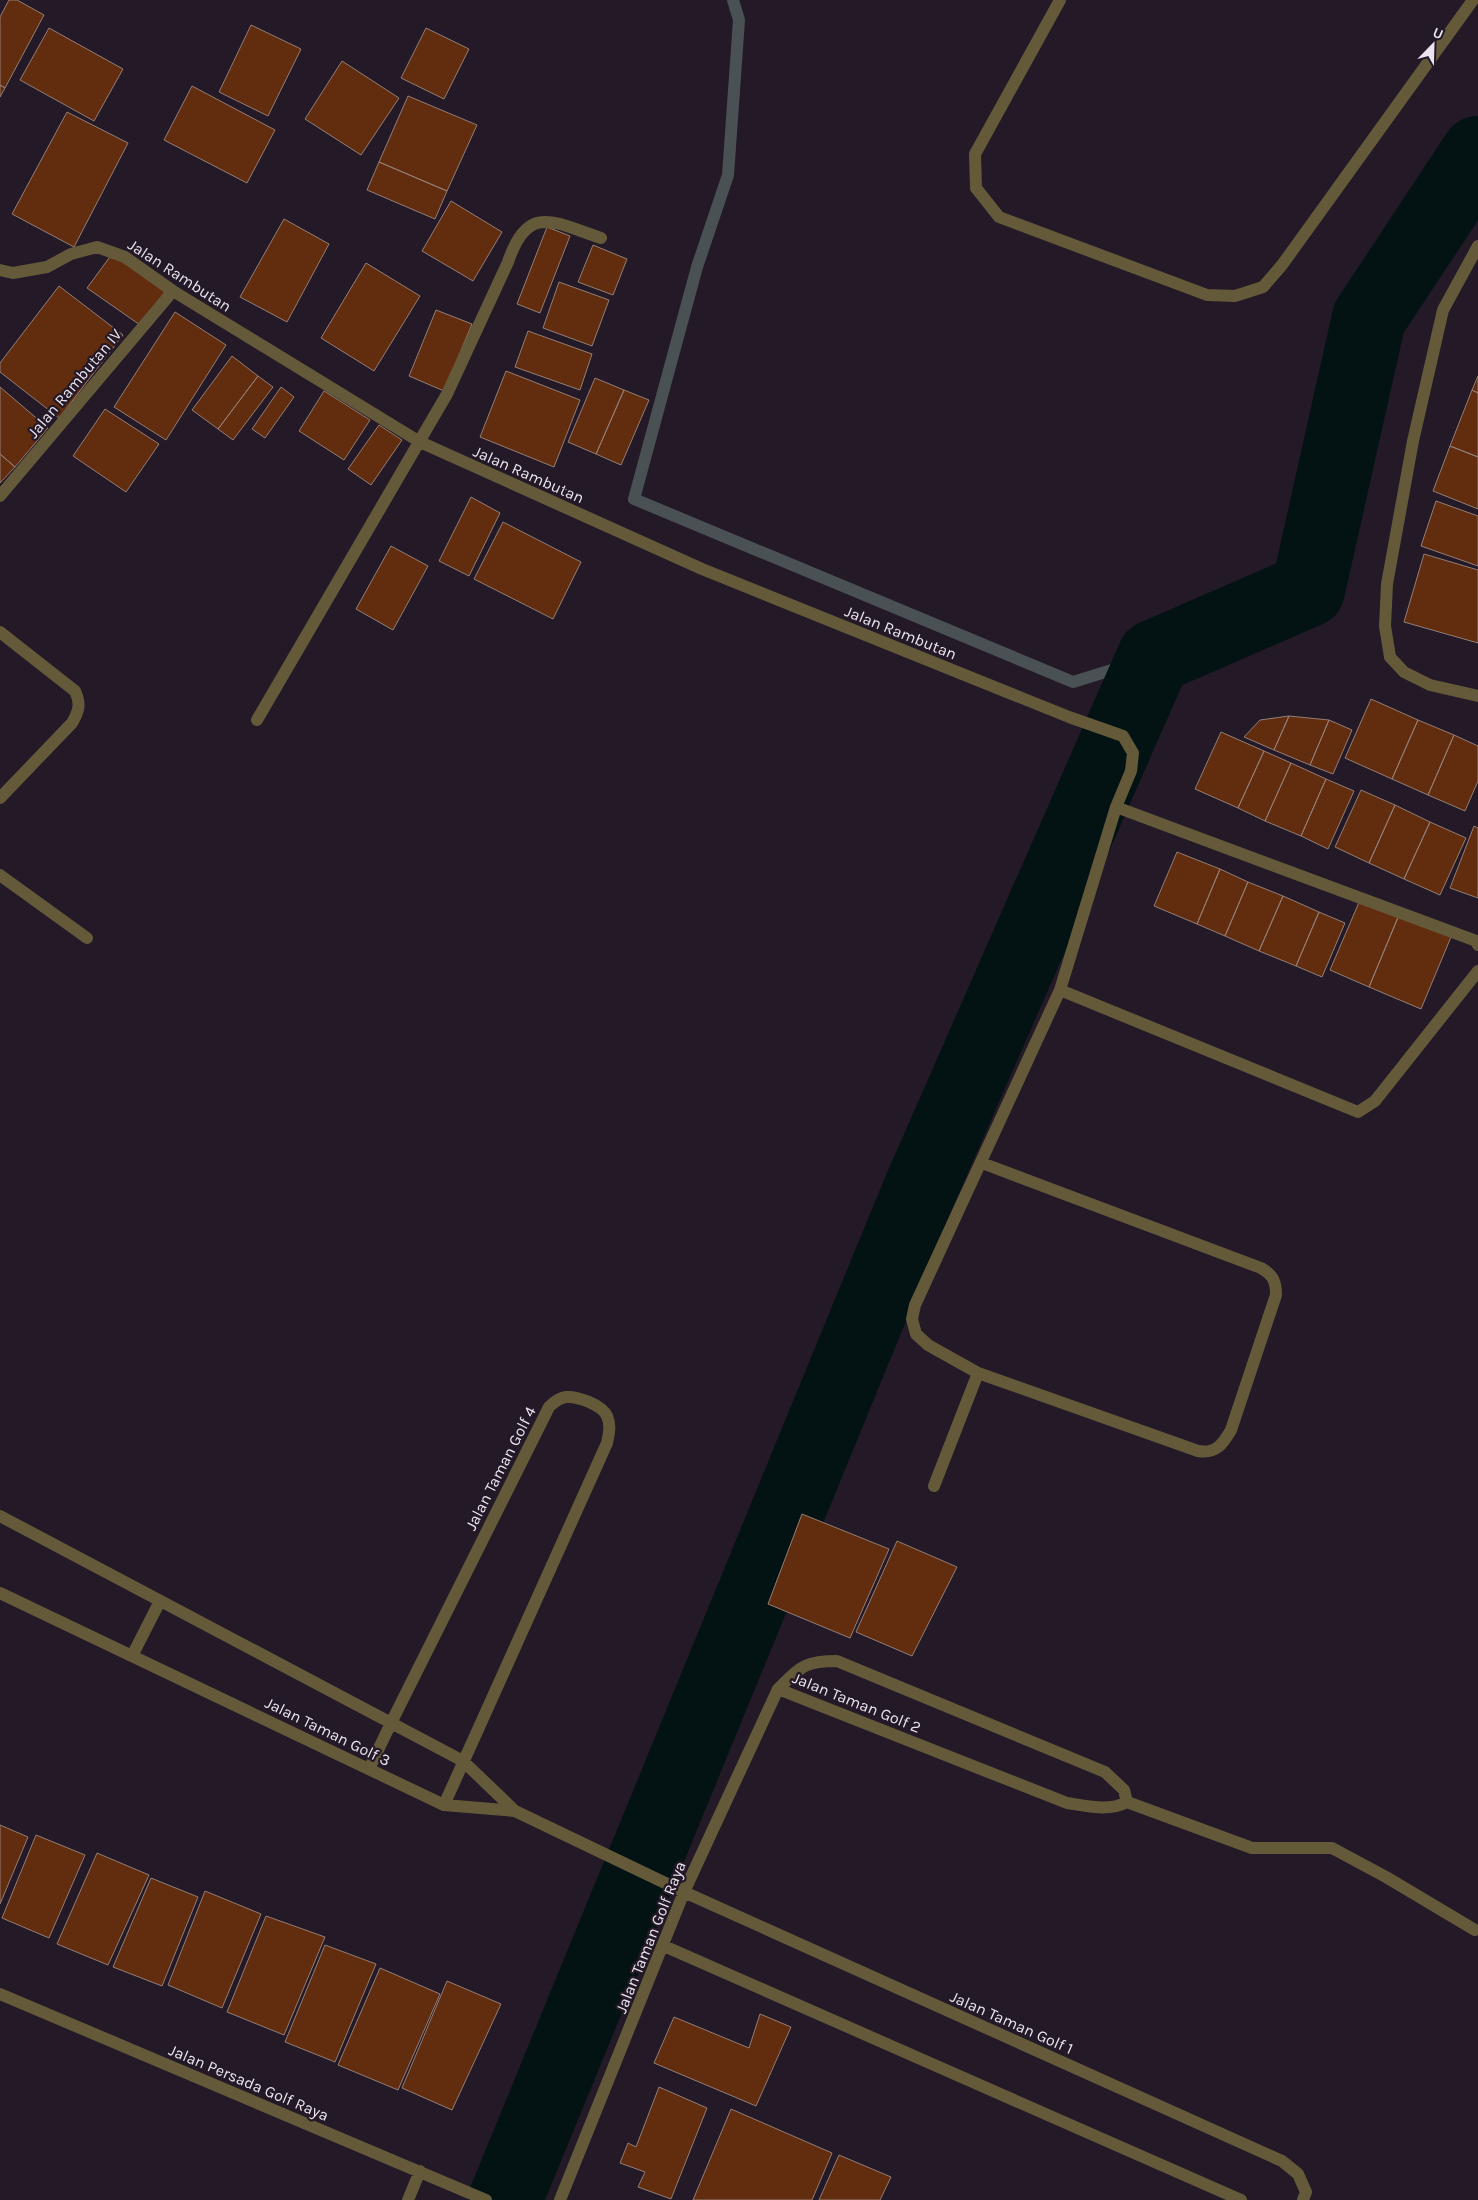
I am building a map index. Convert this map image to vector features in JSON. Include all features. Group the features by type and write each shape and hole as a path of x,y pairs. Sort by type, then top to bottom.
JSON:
{"street":[{"path":"1060,0 976,154 976,188 999,217 1207,295 1235,296 1263,287 1282,265 1473,0"},
{"path":"257,720 447,394 514,246 522,234 532,223 547,220 601,238"},
{"path":"1478,246 1443,310 1412,441 1387,584 1385,626 1390,657 1404,672 1430,685 1478,696"},
{"name":"Jalan Rambutan","path":"0,270 12,273 47,267 71,254 97,247 125,257 173,292 420,442 702,569 1068,717 1123,736 1132,753 1132,762 1131,772 1116,807"},
{"name":"Jalan Rambutan IV","path":"0,496 173,292"},
{"path":"0,632 75,691 79,700 79,712 72,723 0,798"},
{"path":"982,1163 1270,1273 1274,1279 1276,1295 1231,1430 1218,1448 1209,1453 1198,1451 978,1373 928,1345 916,1334 912,1319 915,1305 1060,990 1116,807 1476,941 1478,946"},
{"path":"0,875 87,938"},
{"path":"1060,990 1358,1112 1375,1101 1478,971"},
{"path":"934,1486 978,1373"},
{"name":"Jalan Taman Golf 4","path":"369,1769 549,1407 556,1400 565,1397 575,1398 599,1407 606,1414 609,1423 607,1443 444,1805"},
{"name":"Jalan Taman Golf 3","path":"0,1516 463,1761 516,1811 684,1892"},
{"name":"Jalan Taman Golf 3","path":"0,1593 444,1805 516,1811"},
{"path":"132,1656 160,1601"},
{"name":"Jalan Taman Golf 2","path":"816,1661 837,1661 1104,1772 1124,1790 1127,1802 1117,1808 1098,1808 1067,1803 778,1689 799,1669 816,1661"},
{"name":"Jalan Taman Golf Raya","path":"560,2200 664,1946 684,1892 778,1689"},
{"path":"1127,1802 1252,1848 1332,1848 1386,1877 1475,1930"},
{"name":"Jalan Taman Golf 1","path":"684,1892 1282,2161 1298,2174 1306,2192 1302,2200"},
{"path":"664,1946 1241,2200"},
{"name":"Jalan Persada Golf Raya","path":"0,1994 486,2200"},
{"path":"408,2200 420,2172"}],"building":[{"path":"9,0 17,0 44,15 5,88 0,85 0,17"},
{"path":"251,25 301,49 268,116 219,92"},
{"path":"49,28 123,69 94,121 20,80"},
{"path":"426,28 469,49 444,99 401,78"},
{"path":"342,61 399,98 361,155 305,119"},
{"path":"0,85 5,88 0,97"},
{"path":"192,86 275,130 247,183 164,140"},
{"path":"408,96 477,125 447,191 379,162"},
{"path":"67,112 128,143 74,247 12,214"},
{"path":"379,162 447,191 435,219 367,190"},
{"path":"451,201 502,232 473,281 422,251"},
{"path":"284,219 329,244 287,322 240,297"},
{"path":"547,227 570,236 540,313 517,304"},
{"path":"593,245 627,259 613,295 578,282"},
{"path":"112,254 165,292 140,325 87,288"},
{"path":"366,263 420,296 374,371 321,338"},
{"path":"559,282 609,300 592,346 543,328"},
{"path":"59,286 123,335 59,418 0,372 0,363"},
{"path":"436,310 472,324 444,391 409,376"},
{"path":"175,312 226,345 166,440 114,407"},
{"path":"528,331 592,354 580,390 515,367"},
{"path":"232,356 258,376 218,429 192,410"},
{"path":"506,371 580,400 554,467 480,437"},
{"path":"258,376 273,387 233,440 218,429"},
{"path":"1478,376 1478,393 1472,390"},
{"path":"595,378 624,390 596,454 568,442"},
{"path":"0,387 48,428 15,467 0,454"},
{"path":"281,387 294,397 265,438 252,429"},
{"path":"624,390 649,400 621,465 596,454"},
{"path":"1472,390 1478,393 1478,457 1450,446"},
{"path":"324,391 370,420 344,460 299,431"},
{"path":"105,409 159,444 126,492 73,456"},
{"path":"379,425 402,440 371,485 348,469"},
{"path":"1450,446 1478,457 1478,509 1433,491"},
{"path":"0,454 15,467 0,483"},
{"path":"471,497 500,513 469,576 439,561"},
{"path":"1436,501 1478,516 1478,566 1421,546"},
{"path":"503,522 581,562 553,619 474,579"},
{"path":"391,546 428,566 393,630 356,609"},
{"path":"1424,554 1478,570 1478,643 1404,622"},
{"path":"1371,699 1418,720 1392,779 1345,758"},
{"path":"1289,716 1274,750 1244,737 1260,720"},
{"path":"1289,716 1329,720 1310,765 1274,750"},
{"path":"1329,720 1352,730 1333,774 1310,765"},
{"path":"1418,720 1454,735 1428,795 1392,779"},
{"path":"1221,732 1264,751 1238,808 1195,789"},
{"path":"1454,735 1478,746 1478,781 1465,811 1428,795"},
{"path":"1264,751 1291,763 1265,821 1238,808"},
{"path":"1291,763 1326,779 1301,836 1265,821"},
{"path":"1326,779 1354,791 1328,849 1301,836"},
{"path":"1361,790 1395,805 1369,863 1335,847"},
{"path":"1395,805 1430,822 1404,879 1369,863"},
{"path":"1430,822 1466,838 1440,895 1404,879"},
{"path":"1474,826 1478,828 1478,898 1450,888"},
{"path":"1177,852 1220,869 1197,924 1154,906"},
{"path":"1220,869 1248,882 1225,936 1197,924"},
{"path":"1248,882 1283,896 1259,951 1225,936"},
{"path":"1283,896 1319,912 1296,966 1259,951"},
{"path":"1360,900 1399,915 1369,987 1330,970"},
{"path":"1319,912 1345,923 1322,977 1296,966"},
{"path":"1399,915 1451,937 1421,1009 1369,987"},
{"path":"802,1514 889,1549 850,1638 768,1604"},
{"path":"897,1541 957,1567 912,1656 856,1632"},
{"path":"0,1825 28,1837 0,1904"},
{"path":"36,1835 85,1855 49,1938 2,1918"},
{"path":"97,1853 149,1875 108,1965 57,1944"},
{"path":"151,1878 198,1897 162,1986 113,1967"},
{"path":"205,1891 261,1914 222,2008 168,1985"},
{"path":"266,1916 325,1937 284,2035 227,2012"},
{"path":"325,1945 376,1964 335,2062 285,2042"},
{"path":"380,1968 440,1994 398,2090 338,2065"},
{"path":"447,1981 501,2004 452,2110 402,2088"},
{"path":"760,2014 791,2027 756,2106 654,2063 674,2017 749,2048"},
{"path":"659,2087 707,2108 671,2199 638,2187 645,2172 620,2163 628,2143 636,2147"},
{"path":"731,2109 832,2153 812,2200 693,2200"},
{"path":"839,2155 891,2177 880,2200 819,2200"}],"waterway":[{"path":"733,0 739,20 728,175 697,267 634,499 1073,682 1154,657"},
{"path":"505,2200 919,1192 1154,657 1308,590 1369,318 1478,153"}]}
